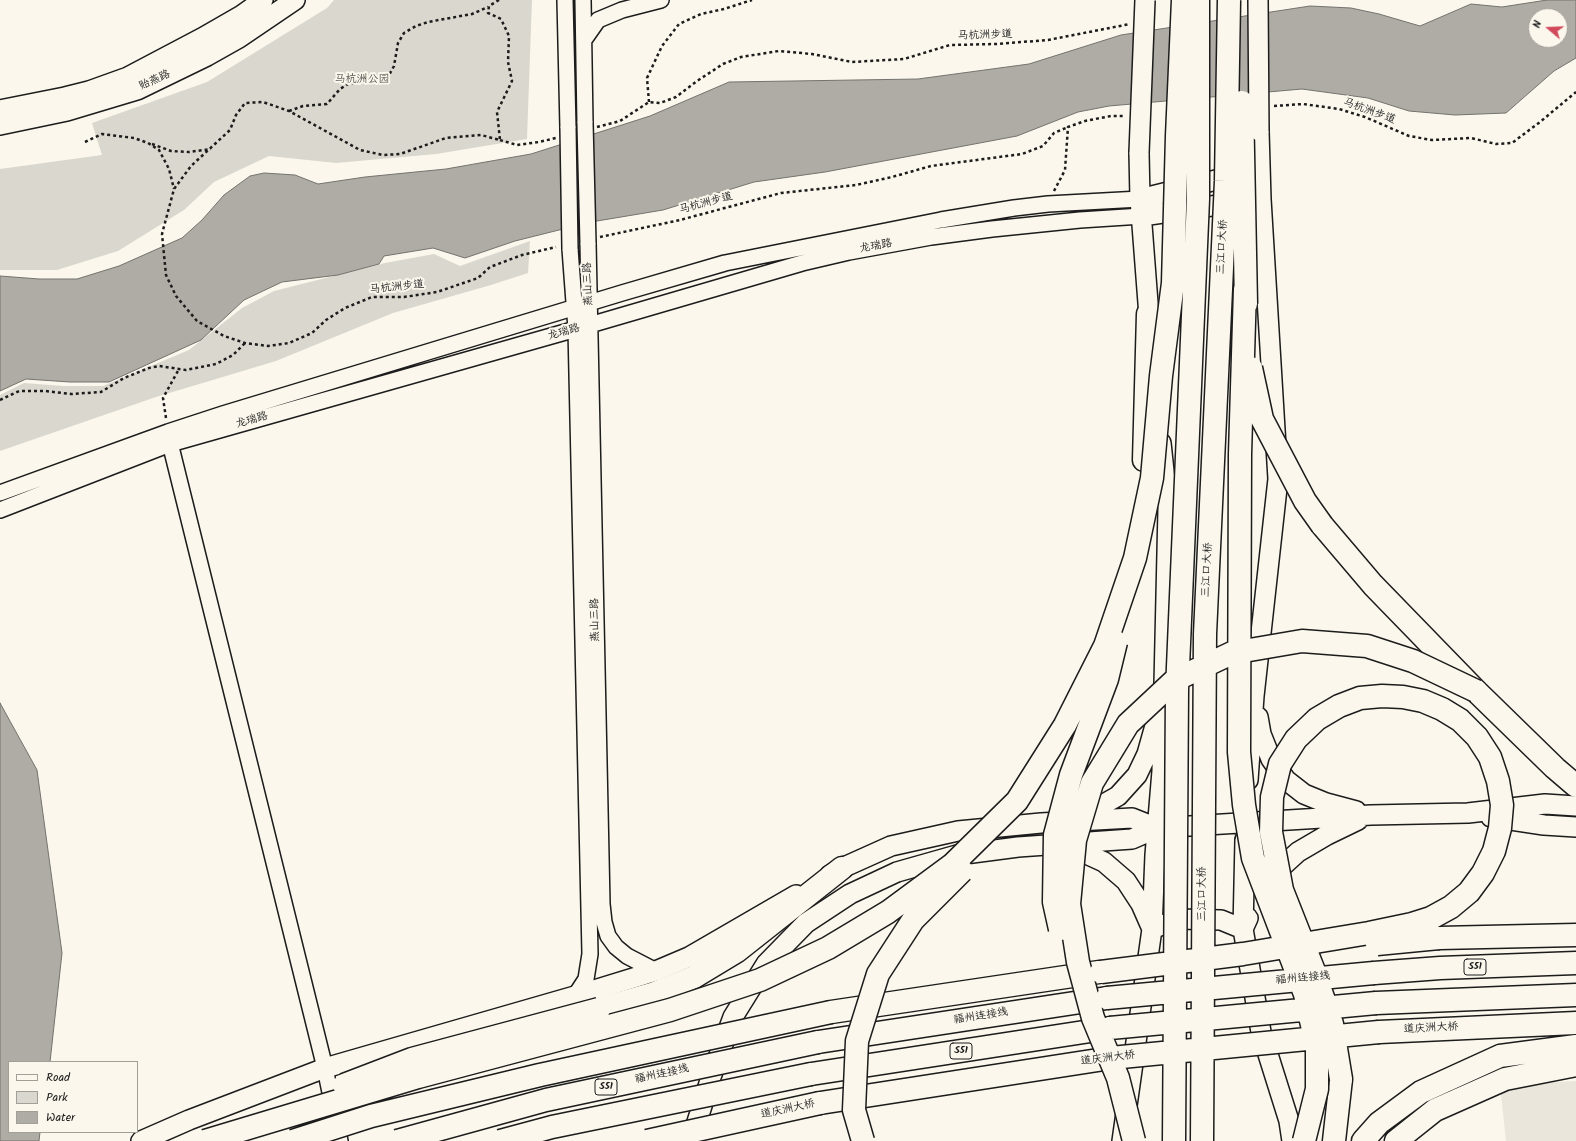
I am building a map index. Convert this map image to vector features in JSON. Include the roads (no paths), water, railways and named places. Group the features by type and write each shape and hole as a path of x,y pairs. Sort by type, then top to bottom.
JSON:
{"highway":[{"path":"863,1141 854,1110 857,1041 878,974 913,920 961,872 1017,801 1065,725 1104,646 1135,558 1152,478 1160,376 1173,283 1183,0"},
{"path":"1174,1141 1177,690 1198,199 1198,0"},
{"name":"三江口大桥","path":"1202,1141 1205,634 1226,181 1229,0"},
{"path":"1240,0 1245,289 1240,454 1239,752 1244,805 1253,858 1305,994 1317,1047 1317,1088 1304,1141"},
{"path":"1245,289 1252,371 1262,418 1305,501 1322,525 1373,585 1476,691 1555,768 1576,786"},
{"path":"1102,1023 1068,963 1054,902 1054,834 1071,775 1107,678 1129,589 1144,478 1148,314"},
{"path":"1134,1141 1102,1023 1078,962 1069,904 1075,840 1092,783 1128,724 1175,680 1232,653 1302,641 1367,646 1413,661 1476,691"},
{"path":"293,1141 371,1116 540,1075 831,1012 1100,972 1275,949 1298,945 1306,944 1314,942 1369,933 1412,924 1431,918 1451,907 1469,892 1483,873 1494,850 1500,828 1502,805 1498,781 1490,757 1477,738 1460,720 1423,700 1382,696 1360,698 1339,706 1317,719 1296,739 1280,764 1272,797 1271,832 1282,890 1302,942 1306,949 1332,1024 1341,1079 1334,1141"},
{"path":"204,1141 418,1077 670,1010 760,980 828,948 888,912 953,864 1017,801"},
{"path":"204,1141 412,1059 655,993 694,977 737,951 842,868"},
{"path":"1243,954 1439,938 1576,935"},
{"name":"福州连接线","path":"397,1141 546,1100 818,1042 1107,998 1440,968 1576,963"},
{"name":"S51","path":"500,1141 552,1127 812,1074 1102,1023 1376,1003 1576,995"},
{"name":"道庆洲大桥","path":"647,1141 820,1103 1111,1058 1379,1032 1576,1023"},
{"path":"1363,1141 1379,1123 1421,1092 1500,1056 1576,1052"},
{"path":"1396,1141 1435,1110 1505,1079 1576,1052"}],"main road":[{"name":"贻燕路","path":"0,110 89,91 128,77 202,38 242,15 263,0"},
{"name":"贻燕路","path":"0,125 67,111 137,90 194,63 240,38 295,0"},
{"path":"1122,1141 1152,929 1157,828 1162,771 1168,509 1148,314 1141,208 1139,153 1145,0"},
{"path":"1258,0 1261,199 1278,479 1254,696 1245,824 1243,929 1261,1032 1289,1121 1292,1141"},
{"path":"1141,208 1261,169"},
{"path":"1141,208 1261,199"},
{"path":"1041,823 1070,817 1095,809 1118,796 1137,775 1147,754 1156,724 1164,663"},
{"path":"1254,696 1261,734 1271,759 1286,780 1304,794 1326,803 1371,815"},
{"path":"691,1141 711,1077 733,1017 766,964 806,923 850,894 897,872 957,855 1018,847 1132,839 1157,828 1245,824 1371,815 1468,813 1545,804 1576,806"},
{"path":"1468,813 1544,826 1576,828"},
{"path":"1243,929 1256,898 1275,873 1298,852 1327,834 1371,815"},
{"path":"141,1141 189,1120 325,1068 575,996 656,971 689,958 842,868 890,846 958,831 1041,823 1132,818 1157,828"},
{"path":"1016,825 1018,847"},
{"path":"1038,846 1080,851 1104,862 1126,881 1141,904 1152,929"},
{"path":"1152,929 1178,919 1222,920 1243,929"}],"street":[{"name":"燕山三路","path":"565,0 565,247 576,329 590,954 586,979 575,996"},
{"path":"583,0 584,40"},
{"path":"584,40 598,20 622,10 661,0"},
{"name":"燕山三路","path":"584,40 592,241 590,325 603,910 604,922 608,936 616,946 627,956 656,971"},
{"name":"龙瑞路","path":"0,510 224,414 590,303 725,264 941,220 1014,208 1048,204 1141,208"},
{"name":"龙瑞路","path":"0,493 169,438 576,329 802,263 849,252 931,237 1080,220 1141,208"},
{"path":"169,438 325,1068 340,1141"}],"water":[{"path":"1547,0 1576,0 1576,58 1554,71 1506,113 1455,115 1409,111 1368,98 1302,89 1109,106 1078,112 1017,136 825,172 754,182 663,210 591,222 515,241 465,258 433,248 384,256 379,264 338,275 282,282 244,300 201,340 109,382 70,382 26,379 0,391 0,276 39,279 77,279 119,266 182,238 202,220 224,195 250,176 264,173 295,175 318,184 365,177 446,169 531,154 650,116 729,82 918,79 1029,64 1121,35 1310,6 1351,8 1379,14 1420,26 1471,4 1502,7"},
{"path":"0,703 37,770 62,953 50,1061 8,1061 8,1133 40,1133 39,1141 0,1141"}],"park label":[{"name":"马杭洲公园","path":"362,80"}]}
